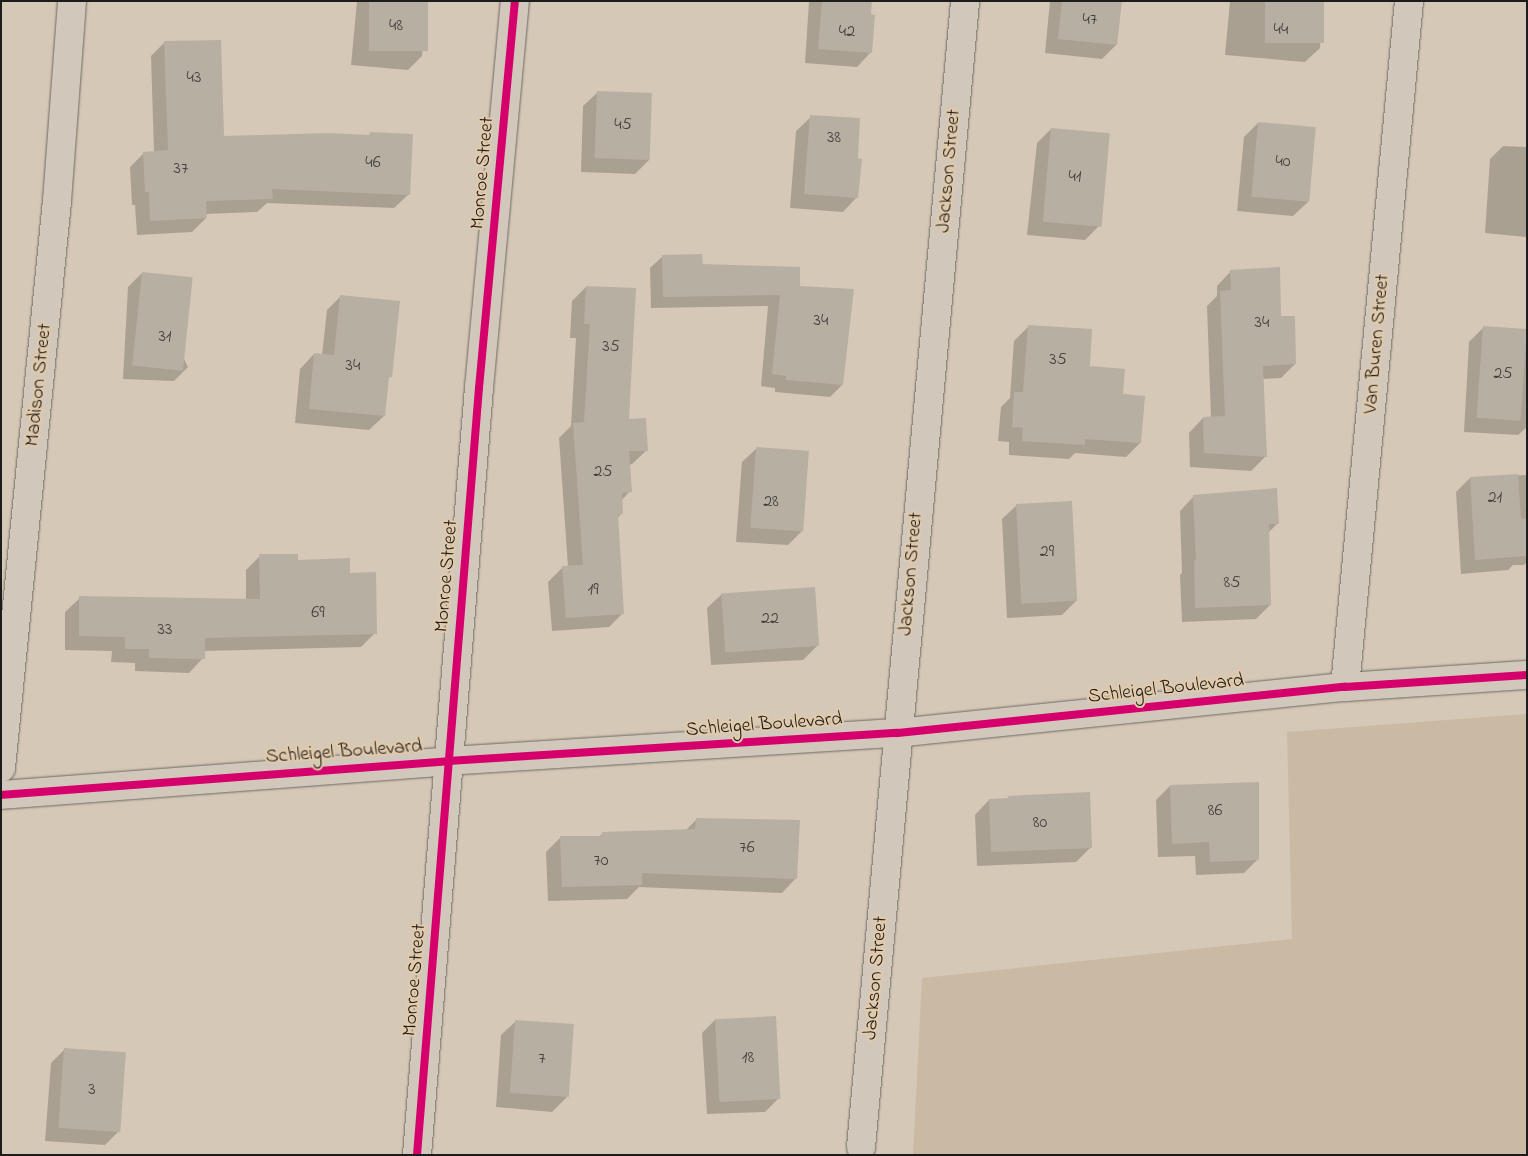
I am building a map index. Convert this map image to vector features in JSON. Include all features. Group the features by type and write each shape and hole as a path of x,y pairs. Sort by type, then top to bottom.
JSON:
{"street":[{"name":"Madison Street","path":"1,768 57,201 72,1"},
{"name":"Monroe Street","path":"416,1155 478,388 515,1"},
{"name":"Jackson Street","path":"861,1148 897,733 965,1"},
{"name":"Van Buren Street","path":"1345,687 1409,1"},
{"name":"Schleigel Boulevard","path":"1,796 448,761 897,733 1345,687 1527,675"}],"shaded area":[{"path":"1527,714 1527,1155 913,1155 922,978 1292,939 1287,732"}],"building":[{"path":"369,1 428,1 428,51 369,51"},
{"path":"822,1 872,1 871,14 875,15 872,53 818,49"},
{"path":"1062,1 1122,1 1117,45 1058,39"},
{"path":"1265,1 1324,1 1324,43 1265,43"},
{"path":"221,40 224,136 329,133 370,135 370,132 413,134 410,195 272,189 273,199 206,201 207,218 150,221 149,192 145,192 143,152 168,150 164,41"},
{"path":"597,91 652,93 650,160 595,158"},
{"path":"810,115 860,118 858,158 862,159 858,198 804,194"},
{"path":"1258,122 1316,127 1309,202 1251,197"},
{"path":"1051,128 1110,133 1102,227 1043,222"},
{"path":"702,254 703,264 800,267 800,286 854,289 843,385 786,380 786,376 772,374 780,295 663,297 662,255"},
{"path":"1280,267 1281,316 1295,316 1296,364 1263,366 1267,457 1204,453 1203,417 1225,416 1220,291 1231,290 1230,270"},
{"path":"142,272 193,277 183,371 132,365"},
{"path":"586,286 636,288 629,419 646,418 648,451 629,451 632,492 622,493 623,514 618,514 624,614 566,618 562,566 583,565 573,423 584,422 590,324 584,324"},
{"path":"340,295 400,301 392,377 389,377 385,416 309,409 314,353 334,355"},
{"path":"1028,325 1092,329 1090,366 1125,369 1123,394 1145,396 1141,443 1085,439 1085,445 1022,441 1023,428 1012,427 1014,392 1023,392"},
{"path":"1483,326 1527,329 1520,421 1477,418"},
{"path":"756,447 809,451 803,531 750,528"},
{"path":"1518,474 1521,519 1527,518 1527,556 1475,560 1470,477"},
{"path":"1277,488 1279,524 1269,524 1271,605 1195,608 1194,560 1196,560 1193,495"},
{"path":"1072,501 1077,601 1021,604 1016,504"},
{"path":"259,554 298,554 298,560 350,558 350,573 376,572 377,634 205,638 205,659 149,658 149,649 125,649 125,637 79,636 79,596 260,599"},
{"path":"815,587 819,646 725,652 721,594"},
{"path":"1259,782 1259,860 1210,862 1209,842 1172,844 1170,785"},
{"path":"1090,792 1092,848 991,852 989,799 1008,798 1008,796"},
{"path":"696,818 800,820 797,879 642,873 642,885 562,887 560,836 602,836 602,832 695,829"},
{"path":"776,1016 780,1099 719,1102 715,1019"},
{"path":"515,1020 574,1024 569,1097 510,1093"},
{"path":"64,1048 126,1052 120,1132 58,1128"}],"cycle path":[{"path":"417,1155 479,388 515,1"},
{"path":"1,795 448,761 897,733 1345,687 1527,675"}]}
